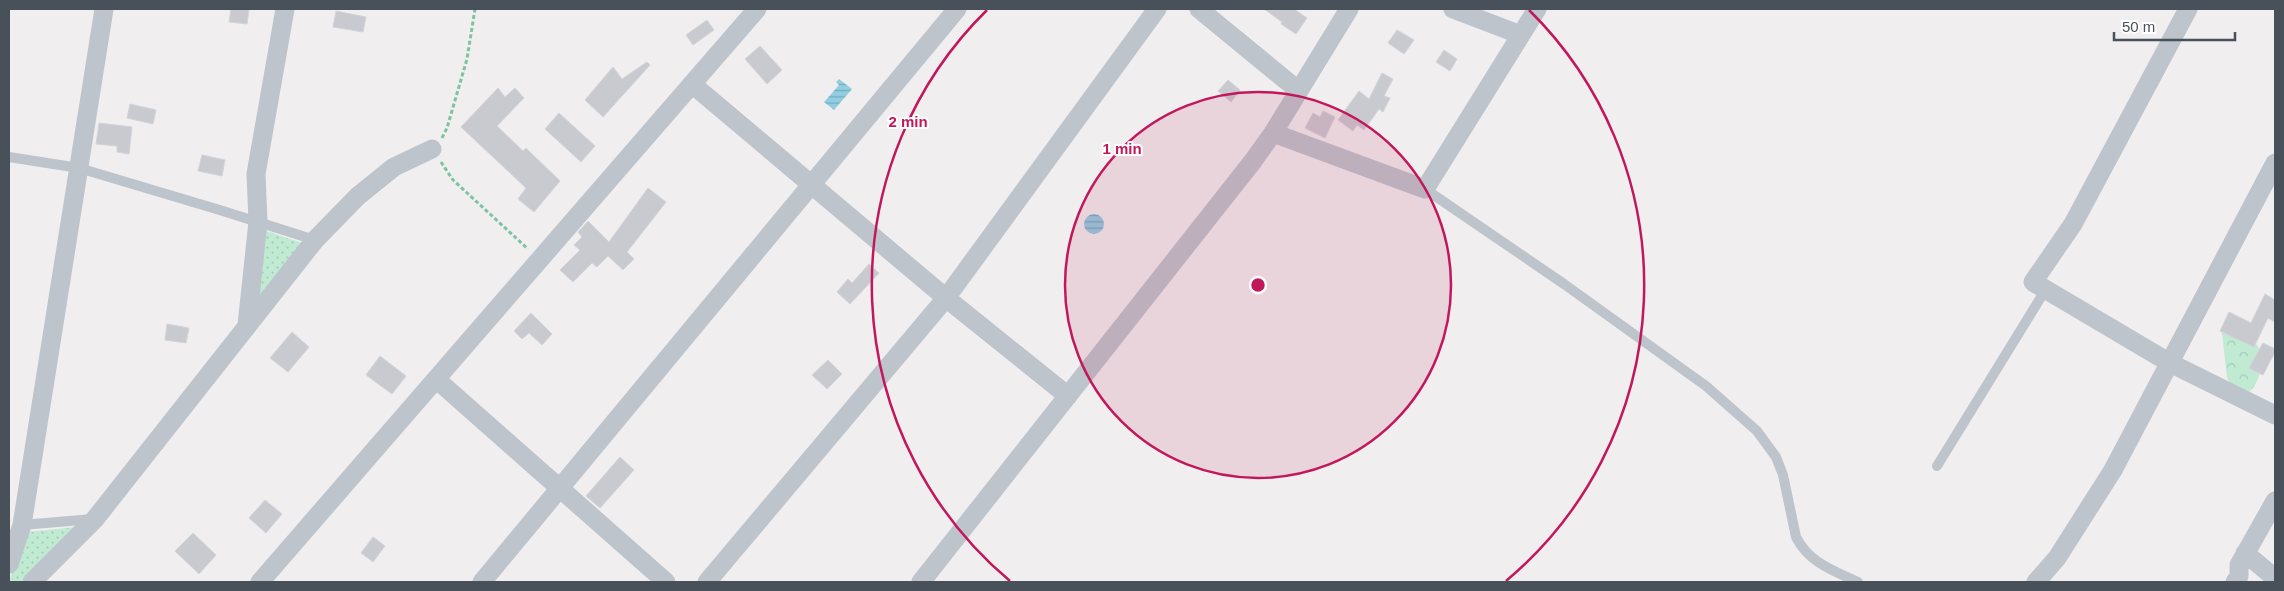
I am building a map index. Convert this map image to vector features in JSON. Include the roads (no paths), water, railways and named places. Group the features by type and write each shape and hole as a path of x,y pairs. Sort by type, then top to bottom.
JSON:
{"street":[{"path":"9,564 22,525 104,9"},
{"path":"247,325 258,222 256,174 284,9"},
{"path":"482,582 957,9"},
{"path":"707,582 946,298 1157,9"},
{"path":"1199,9 1299,91"},
{"path":"921,582 1273,134 1349,9"},
{"path":"1453,9 1520,35"},
{"path":"1273,134 1425,189 1537,9"},
{"path":"2188,9 2073,224 2033,282 2170,363 2275,415"},
{"path":"260,582 692,84 746,12"},
{"path":"692,84 812,183 946,298 1068,396"},
{"path":"32,582 95,519 315,240 358,196 394,168 432,149"},
{"path":"2036,582 2057,558 2113,470 2275,163"},
{"path":"436,379 666,582"},
{"path":"2240,567 2275,501"},
{"path":"2222,582 2230,570 2240,567 2275,578"}],"lane":[{"path":"9,157 79,168 315,240"},
{"path":"1425,189 1564,284 1706,386 1757,431 1768,444 1779,466 1796,537 1801,546 1816,562 1858,582"},
{"path":"1937,466 2046,290"},
{"path":"22,525 95,519"}],"water":[{"path":"839,79 852,89 834,110 824,102 839,85 836,82"},
{"path":"1094,214 1101,217 1104,224 1101,231 1094,234 1087,231 1084,224 1087,217"}]}
